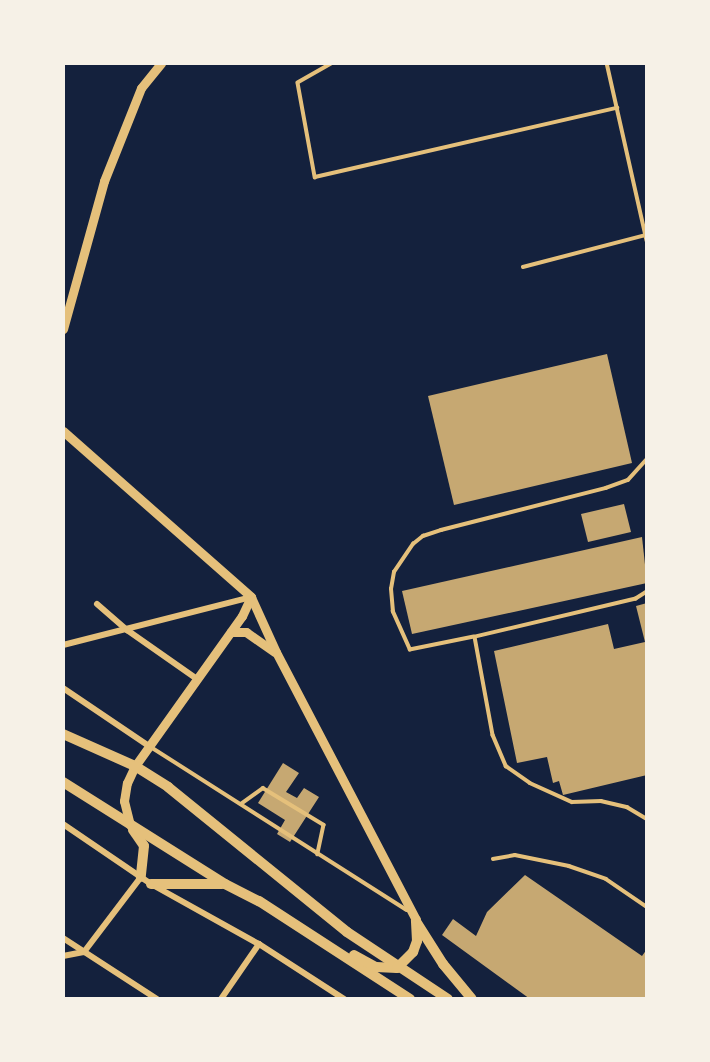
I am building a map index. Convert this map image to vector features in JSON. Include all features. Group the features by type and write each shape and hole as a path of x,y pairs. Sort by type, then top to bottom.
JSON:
{"highway":[{"path":"63,734 135,766 222,827 283,882 347,932 447,999"},
{"path":"63,782 225,884 376,968 388,970 400,966 414,952 417,941 414,917"},
{"path":"130,825 144,846 141,877"},
{"path":"151,884 225,884"},
{"path":"259,901 410,999"},
{"path":"414,917 443,964 472,999"}],"main road":[{"path":"63,329 65,304 104,181 141,88 161,63"},
{"path":"63,421 66,434 251,597 276,652 414,917"},
{"path":"130,825 124,801 127,783 135,766 231,632 251,597"},
{"path":"231,632 246,632 276,652"}],"street":[{"path":"63,645 251,597"},
{"path":"97,604 127,630 197,679"},
{"path":"63,688 149,746"},
{"path":"63,824 151,884 259,944 344,999"},
{"path":"63,956 84,952 141,877"},
{"path":"63,938 157,999"},
{"path":"221,999 259,944"}],"lane":[{"path":"333,63 298,83 315,177 617,108"},
{"path":"607,63 647,242"},
{"path":"523,267 646,235"},
{"path":"647,459 628,480 606,488 441,530 423,537 413,544 394,572 391,589 393,612 410,650 636,599 647,592"},
{"path":"475,637 493,735 506,766 530,783 572,802 601,801 627,807 647,819"},
{"path":"149,746 414,917"},
{"path":"240,804 262,788 324,825 318,853"},
{"path":"493,859 515,855 569,866 606,879 647,907"}],"building":[{"path":"607,354 632,463 454,505 428,396"},
{"path":"624,504 631,532 588,542 581,514"},
{"path":"642,537 647,583 412,634 402,591"},
{"path":"647,603 647,775 563,795 559,781 553,783 547,757 517,763 494,651 608,624 614,649 645,642 636,606"},
{"path":"283,763 299,773 286,792 297,798 304,788 319,797 290,842 277,834 285,820 258,803"},
{"path":"525,875 642,956 647,949 647,999 530,999 442,935 453,919 476,936 487,912"}]}
